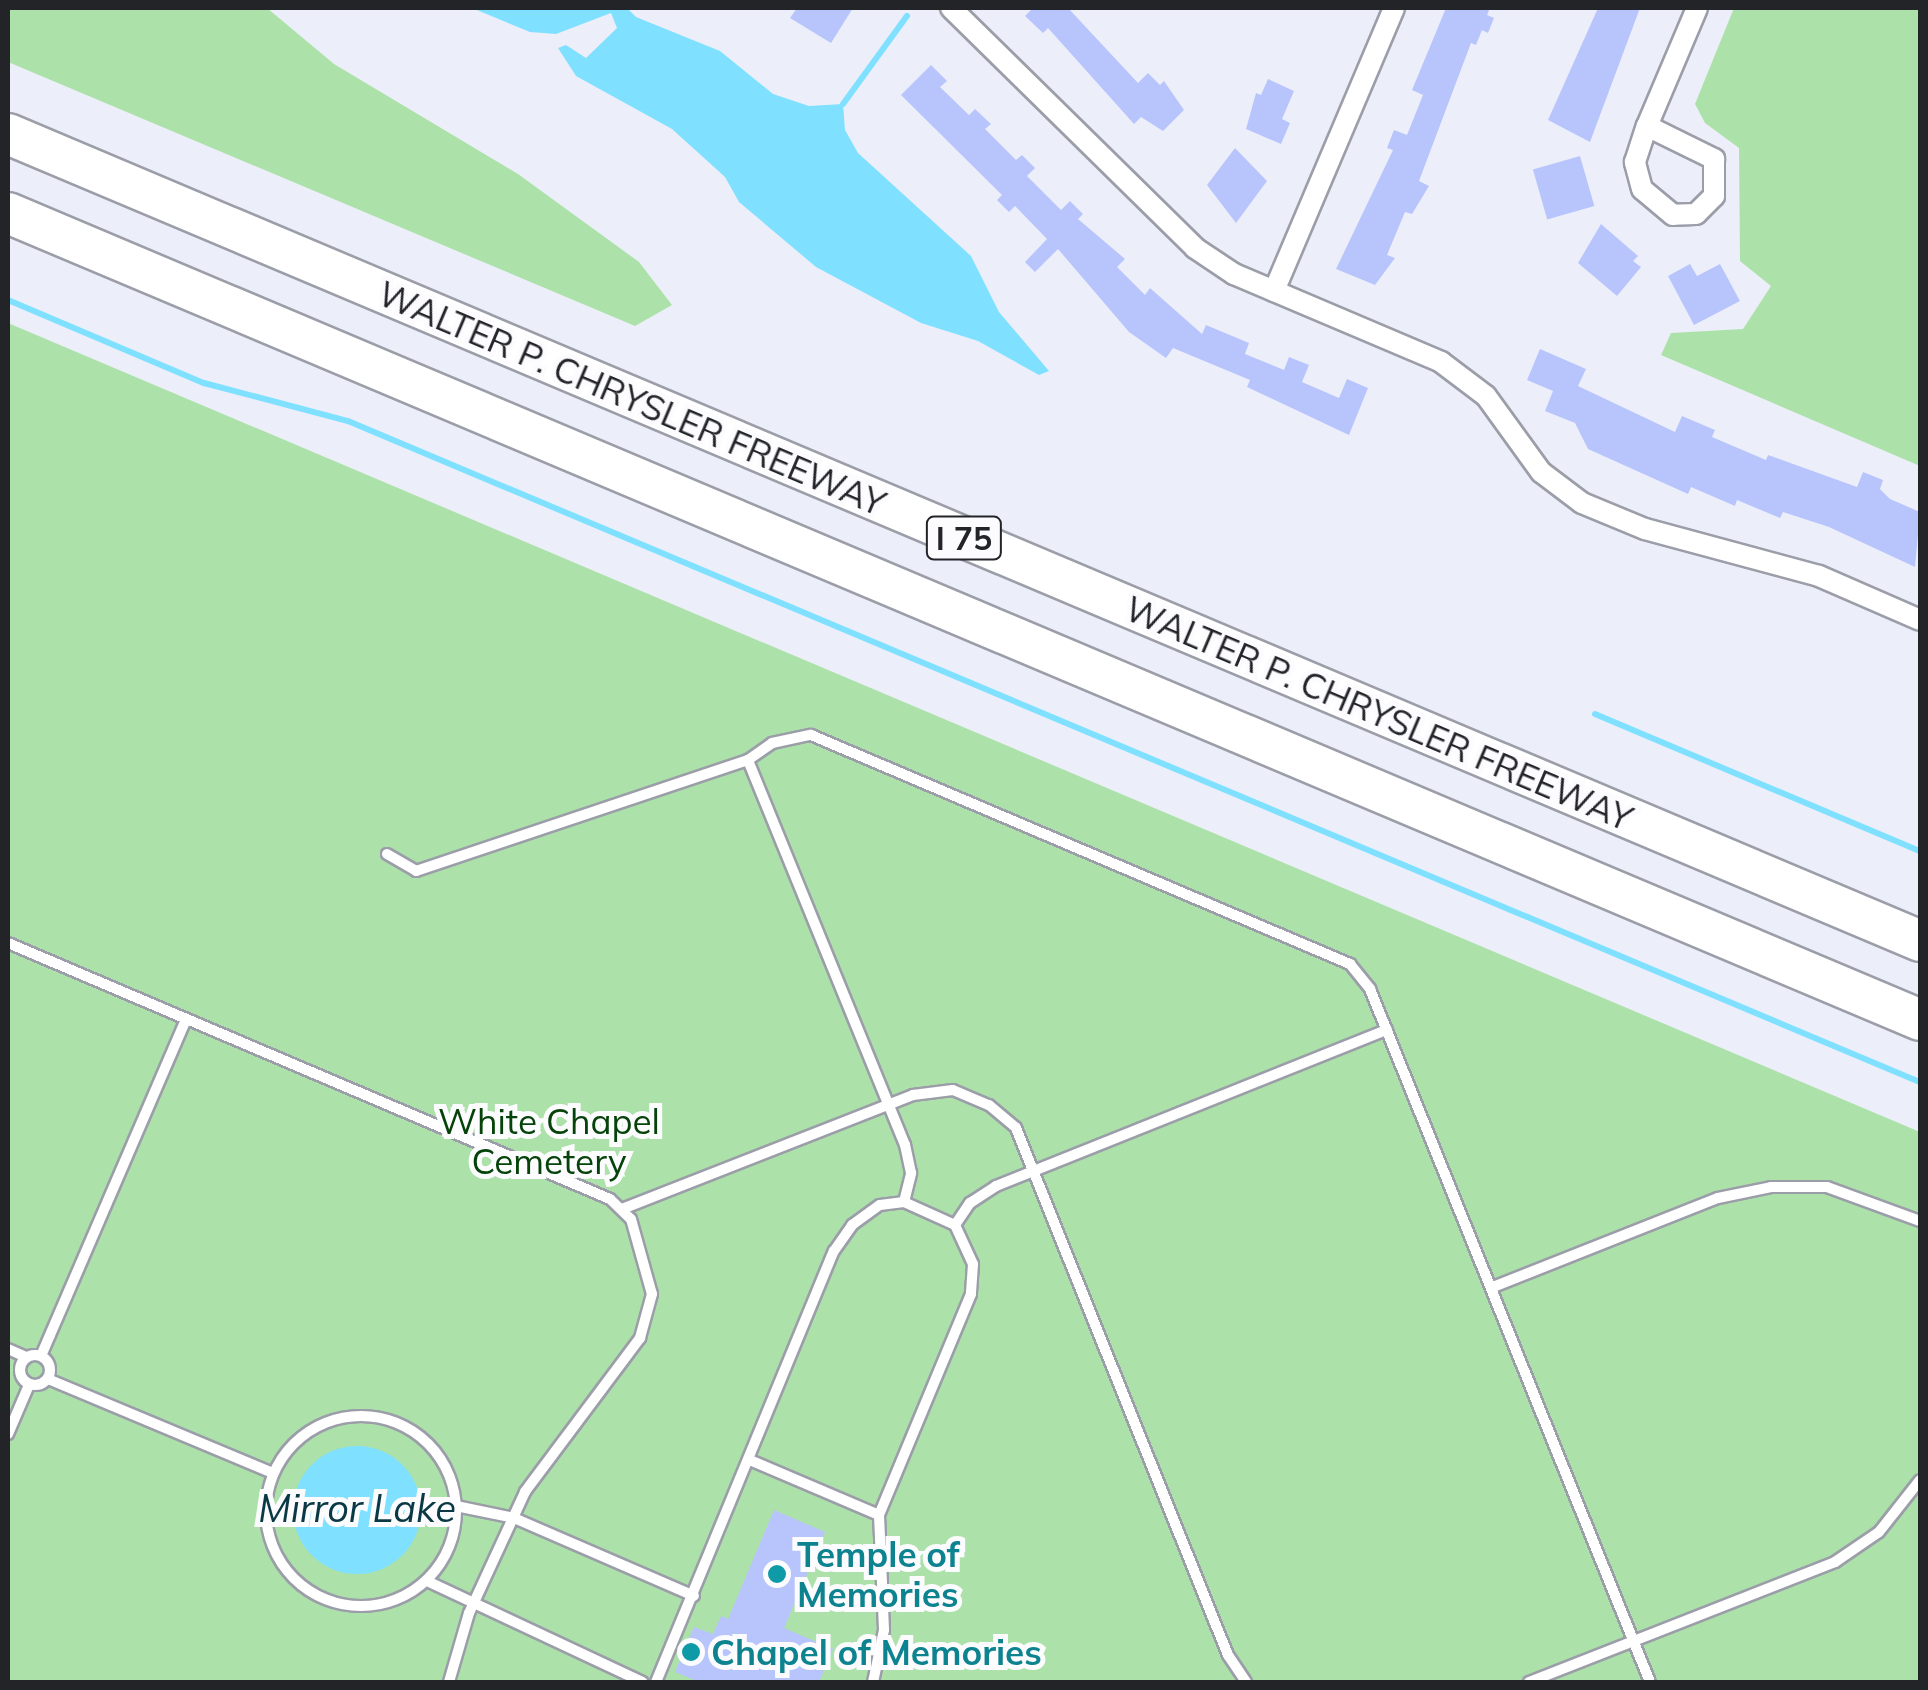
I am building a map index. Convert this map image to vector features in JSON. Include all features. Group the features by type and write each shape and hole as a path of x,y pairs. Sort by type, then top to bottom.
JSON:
{"highway":[{"name":"WALTER P. CHRYSLER FREEWAY","path":"8,134 1920,941"},
{"name":"WALTER P. CHRYSLER FREEWAY","path":"8,213 1920,1020"}],"street":[{"path":"952,8 1195,248 1274,291 1442,362 1486,396 1541,472 1600,512 1819,576 1920,620"},
{"path":"1274,291 1394,8"},
{"path":"1648,126 1714,159 1718,184 1696,214 1673,215 1642,189 1635,162 1648,126 1697,8"}],"lane":[{"path":"387,854 416,871 748,760 772,743 811,735 1350,964 1370,990 1650,1682"},
{"path":"748,760 911,1173 904,1202"},
{"path":"8,942 610,1199 622,1209 644,1252 652,1294 640,1338 561,1436 514,1518 472,1606 449,1682"},
{"path":"41,1356 185,1020"},
{"path":"956,1225 970,1203 1034,1170 1386,1030"},
{"path":"622,1209 912,1095 952,1090 989,1104 1016,1128 1228,1655 1246,1682"},
{"path":"1493,1287 1718,1198 1771,1187 1827,1187 1920,1220"},
{"path":"656,1682 834,1251 852,1225 880,1205 904,1202 956,1225 972,1264 971,1294 879,1514 884,1630 873,1682"},
{"path":"8,1349 26,1357 41,1356"},
{"path":"41,1356 50,1369 48,1379"},
{"path":"8,1434 25,1381 26,1357"},
{"path":"8,1371 25,1381 48,1379 274,1473"},
{"path":"355,1415 383,1418 435,1450 449,1473 456,1506 450,1545 427,1581 371,1606 346,1605 303,1586 268,1535 274,1473 312,1428 355,1415"},
{"path":"750,1460 879,1514"},
{"path":"1530,1682 1835,1562 1879,1532 1920,1480"},
{"path":"456,1506 514,1518 694,1596"},
{"path":"427,1581 472,1606 643,1682"}],"green space":[{"path":"8,8 267,8 334,64 518,174 639,262 672,305 635,326 8,62"},
{"path":"1734,8 1920,8 1920,466 1661,355 1671,333 1743,329 1771,286 1740,261 1739,148 1705,123 1695,104"},
{"name":"White Chapel Cemetery","path":"8,323 1920,1132 1920,1682 8,1682"}],"water":[{"path":"472,8 627,8 636,17 720,51 773,94 809,106 843,104 845,130 858,153 971,256 999,312 1049,371 1039,375 978,341 921,323 816,267 739,202 725,177 672,129 576,76 558,48 566,45 586,58 617,28 611,13 556,34 530,32"},
{"name":"Mirror Lake","path":"357,1446 382,1451 403,1464 416,1485 421,1510 416,1535 403,1556 382,1569 357,1574 332,1569 311,1556 298,1535 293,1510 298,1485 311,1464 332,1451"}],"building":[{"path":"797,8 853,8 831,43 790,18"},
{"path":"1033,8 1068,8 1138,83 1148,73 1160,85 1164,81 1184,110 1163,131 1141,117 1134,124 1048,28 1043,33 1025,16"},
{"path":"1446,8 1490,8 1487,15 1494,18 1488,33 1482,30 1476,45 1471,43 1419,181 1429,186 1412,214 1405,212 1387,255 1395,258 1375,285 1336,269 1393,150 1387,148 1394,130 1407,135 1423,95 1412,90"},
{"path":"1598,8 1640,8 1590,142 1548,120"},
{"path":"931,65 947,81 940,87 969,115 975,109 991,124 985,129 1016,160 1022,155 1035,168 1027,176 1061,210 1070,201 1083,214 1078,219 1125,259 1117,267 1145,295 1150,288 1202,334 1206,325 1249,343 1245,354 1284,370 1289,357 1309,365 1302,382 1339,398 1347,379 1368,388 1349,435 1247,387 1250,380 1173,348 1166,358 1129,332 1058,249 1035,272 1025,262 1047,239 1015,206 1009,212 997,200 1002,195 901,95"},
{"path":"1268,79 1294,91 1282,119 1290,123 1281,144 1246,129 1256,93 1261,95"},
{"path":"1235,148 1267,181 1236,223 1207,185"},
{"path":"1580,156 1594,206 1547,219 1533,170"},
{"path":"1601,224 1638,256 1633,261 1641,267 1617,296 1578,263"},
{"path":"1690,264 1697,276 1720,264 1740,301 1694,325 1668,276"},
{"path":"1540,349 1586,369 1578,386 1675,432 1682,416 1715,430 1712,437 1766,460 1768,455 1857,487 1863,472 1883,480 1880,489 1890,499 1920,512 1915,567 1829,527 1783,512 1780,518 1737,500 1735,506 1691,487 1688,494 1588,449 1575,423 1545,411 1553,391 1527,380"},
{"name":"Temple of Memories","path":"774,1510 825,1532 784,1628 833,1649 819,1682 699,1682 675,1672 694,1627 713,1634 721,1616 728,1619"}],"waterway":[{"path":"843,104 907,16"},
{"path":"8,300 204,383 348,421 1920,1082"},
{"path":"1595,714 1920,851"}],"place":[{"name":"Temple of Memories","path":"777,1574"},
{"name":"Chapel of Memories","path":"691,1652"}]}
